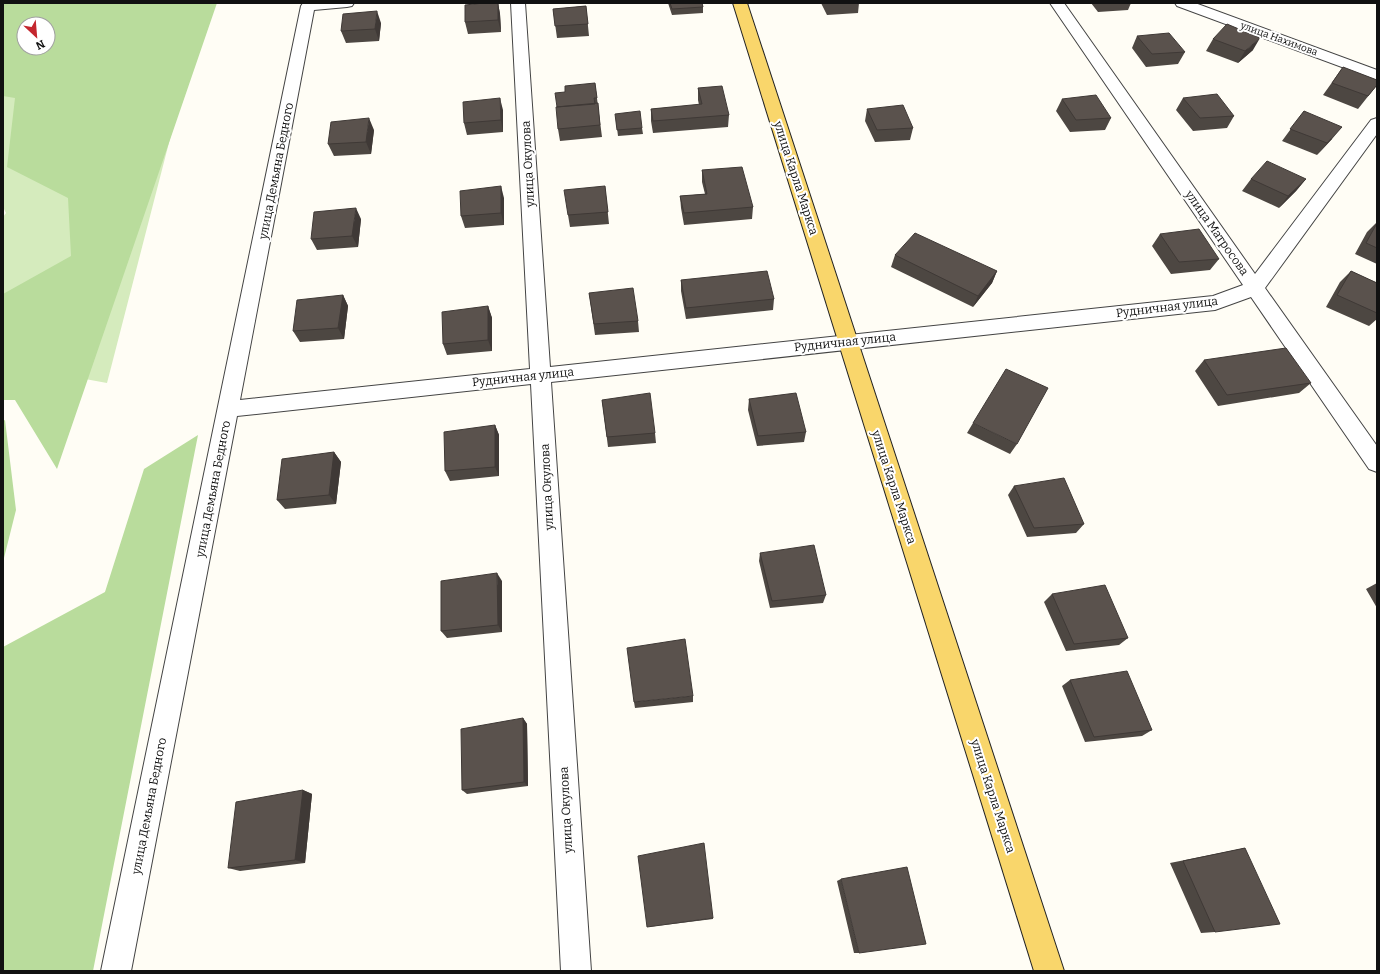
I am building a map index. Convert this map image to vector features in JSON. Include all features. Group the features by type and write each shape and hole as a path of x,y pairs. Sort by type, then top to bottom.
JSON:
{"main road":[{"name":"улица Карла Маркса","path":"740,3 1049,971"}],"street":[{"name":"улица Демьяна Бедного","path":"116,971 308,6 347,3"},
{"name":"улица Окулова","path":"518,3 576,971"},
{"name":"улица Матросова","path":"1057,3 1377,463"},
{"name":"улица Нахимова","path":"1182,3 1377,76"},
{"path":"1255,288 1377,123"},
{"name":"Рудничная улица","path":"229,409 1215,303 1255,288"}],"green space":[{"path":"3,3 205,3 107,383 3,364 3,217 6,213 3,207"},
{"path":"3,3 217,3 57,469 15,400 3,400 3,294 71,256 68,198 7,167 15,98 3,96"},
{"path":"5,420 16,510 3,562 3,421"},
{"path":"198,435 93,971 3,971 3,647 105,592 144,469"}],"building":[{"path":"498,3 498,20 465,22 465,5"},
{"path":"670,3 702,3 703,7 672,9"},
{"path":"586,6 588,24 555,26 553,9"},
{"path":"377,11 375,29 341,31 343,14"},
{"path":"1227,24 1260,38 1245,51 1213,39"},
{"path":"1169,33 1185,52 1152,54 1137,36"},
{"path":"1343,67 1377,80 1377,85 1368,96 1332,83"},
{"path":"595,83 597,98 594,98 595,104 557,107 555,93 565,92 565,86"},
{"path":"722,86 729,115 653,121 651,109 702,104 698,88"},
{"path":"1217,94 1234,116 1200,118 1183,98"},
{"path":"1096,95 1111,118 1076,120 1062,99"},
{"path":"500,98 501,120 464,123 463,102"},
{"path":"598,103 600,125 558,129 556,107"},
{"path":"903,105 913,128 877,130 867,109"},
{"path":"640,111 642,128 617,130 615,114"},
{"path":"1304,111 1342,127 1327,143 1290,129"},
{"path":"369,118 366,142 328,144 331,122"},
{"path":"1267,161 1306,179 1288,196 1251,179"},
{"path":"742,167 753,207 684,213 680,196 707,194 702,170"},
{"path":"501,186 501,213 461,216 460,191"},
{"path":"605,186 608,212 568,215 564,190"},
{"path":"356,208 352,236 311,239 314,212"},
{"path":"1377,223 1377,248 1366,243"},
{"path":"1199,229 1219,259 1179,262 1160,234"},
{"path":"915,233 997,271 978,296 895,255"},
{"path":"767,271 774,299 686,308 681,280"},
{"path":"1351,271 1377,283 1377,313 1337,295"},
{"path":"633,288 638,321 594,324 589,293"},
{"path":"343,295 338,328 293,331 297,300"},
{"path":"488,306 488,340 443,344 442,312"},
{"path":"1286,348 1311,383 1227,395 1204,360"},
{"path":"1006,369 1048,388 1017,444 973,423"},
{"path":"650,393 655,433 607,437 602,400"},
{"path":"796,393 806,432 758,436 749,399"},
{"path":"495,425 495,467 445,471 444,432"},
{"path":"334,452 329,495 277,500 282,459"},
{"path":"1064,478 1084,524 1034,528 1014,486"},
{"path":"814,545 826,595 772,601 760,553"},
{"path":"497,573 498,625 441,631 441,581"},
{"path":"1105,585 1128,638 1074,644 1052,594"},
{"path":"685,639 693,696 634,702 627,648"},
{"path":"1127,671 1152,730 1094,737 1070,680"},
{"path":"523,718 524,782 462,790 461,729"},
{"path":"303,790 295,860 228,868 236,802"},
{"path":"704,843 713,918 647,927 638,856"},
{"path":"1245,848 1280,924 1215,932 1183,861"},
{"path":"907,867 926,944 859,953 841,879"}]}
